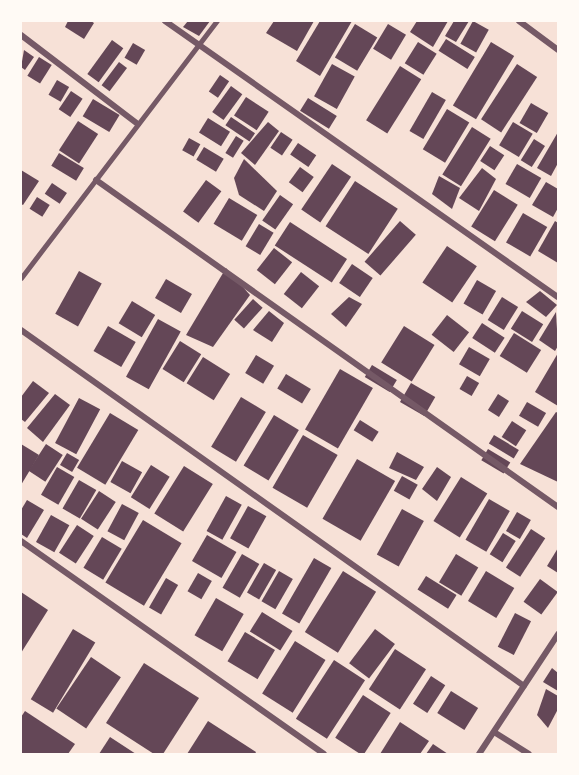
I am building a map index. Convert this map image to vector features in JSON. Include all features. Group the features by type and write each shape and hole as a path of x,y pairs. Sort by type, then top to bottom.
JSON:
{"street":[{"path":"165,21 198,47 558,297"},
{"path":"519,21 558,50"},
{"path":"21,35 138,124"},
{"path":"96,180 558,507"},
{"path":"21,330 524,686"},
{"path":"21,541 324,754"},
{"path":"479,754 558,634"},
{"path":"494,732 528,754"}],"lane":[{"path":"21,278 217,21"}],"building":[{"path":"68,21 94,23 84,39 65,27"},
{"path":"188,21 210,21 199,36 183,27"},
{"path":"274,21 314,21 297,51 266,33"},
{"path":"320,21 352,21 320,76 296,61"},
{"path":"417,21 448,21 433,47 410,32"},
{"path":"454,21 469,21 456,42 445,36"},
{"path":"473,21 489,30 476,52 460,44"},
{"path":"355,24 377,37 357,71 335,57"},
{"path":"388,24 406,35 391,60 373,49"},
{"path":"446,39 475,57 467,69 439,51"},
{"path":"112,40 123,48 99,82 87,74"},
{"path":"418,42 437,54 423,75 405,63"},
{"path":"491,42 514,56 476,119 453,105"},
{"path":"133,43 145,50 137,65 124,58"},
{"path":"24,50 34,57 25,70 21,67"},
{"path":"39,57 52,65 40,84 27,76"},
{"path":"119,62 127,68 110,91 102,85"},
{"path":"332,64 355,77 337,109 314,96"},
{"path":"517,64 537,77 501,132 481,119"},
{"path":"400,66 421,79 387,134 366,120"},
{"path":"220,75 229,81 218,98 209,92"},
{"path":"57,80 69,87 61,102 48,95"},
{"path":"231,86 242,94 224,120 212,112"},
{"path":"71,91 83,99 70,117 59,109"},
{"path":"432,92 446,100 423,139 410,131"},
{"path":"246,97 269,112 257,130 234,115"},
{"path":"308,98 337,116 329,129 300,111"},
{"path":"93,99 120,115 109,132 83,116"},
{"path":"531,103 548,113 537,133 520,123"},
{"path":"447,109 469,122 445,163 423,149"},
{"path":"231,117 255,133 249,142 225,125"},
{"path":"208,118 230,132 221,146 199,132"},
{"path":"78,121 98,134 79,163 59,150"},
{"path":"268,122 279,131 255,165 241,153"},
{"path":"513,122 533,134 519,157 499,145"},
{"path":"472,127 491,139 461,186 442,174"},
{"path":"281,132 293,140 282,156 270,148"},
{"path":"558,132 558,163 551,176 537,168"},
{"path":"236,136 244,141 233,158 225,153"},
{"path":"189,138 200,144 194,157 182,150"},
{"path":"534,139 545,146 532,167 521,160"},
{"path":"298,143 316,155 308,167 290,155"},
{"path":"490,146 504,155 494,170 480,161"},
{"path":"204,147 224,159 216,172 196,160"},
{"path":"59,153 84,168 76,181 51,166"},
{"path":"244,159 277,191 264,211 239,195 234,178"},
{"path":"332,164 351,177 320,222 301,210"},
{"path":"517,164 541,178 530,198 506,184"},
{"path":"300,167 314,177 303,192 289,182"},
{"path":"482,168 496,179 479,211 459,198"},
{"path":"21,170 39,181 23,205 21,204"},
{"path":"439,176 460,188 452,209 432,194"},
{"path":"206,180 221,191 198,223 183,212"},
{"path":"355,181 398,209 368,254 326,226"},
{"path":"546,182 558,189 558,208 553,217 532,205"},
{"path":"52,183 67,193 60,204 45,194"},
{"path":"494,190 518,205 495,241 471,226"},
{"path":"280,195 293,204 275,230 262,220"},
{"path":"37,197 50,205 42,217 30,209"},
{"path":"229,198 257,215 242,241 214,224"},
{"path":"523,213 547,227 530,256 506,242"},
{"path":"400,221 416,235 380,276 365,262"},
{"path":"555,221 558,223 558,263 538,251"},
{"path":"290,222 347,259 332,283 275,245"},
{"path":"259,224 274,233 260,255 246,246"},
{"path":"447,246 477,266 452,303 422,282"},
{"path":"274,248 292,262 275,284 257,270"},
{"path":"352,264 373,278 360,297 339,283"},
{"path":"226,268 250,295 213,347 186,335"},
{"path":"79,271 102,284 78,326 55,314"},
{"path":"301,272 319,286 302,308 284,294"},
{"path":"166,279 192,294 181,313 155,298"},
{"path":"477,280 496,291 483,314 464,303"},
{"path":"540,291 557,305 546,317 526,302"},
{"path":"349,297 362,304 346,327 331,314"},
{"path":"502,297 518,307 504,330 488,320"},
{"path":"253,299 263,308 244,329 234,320"},
{"path":"132,301 155,315 142,337 119,323"},
{"path":"269,311 284,323 272,342 253,330"},
{"path":"522,311 543,324 532,342 511,329"},
{"path":"556,312 558,346 555,351 539,340"},
{"path":"447,315 469,332 454,352 432,335"},
{"path":"158,319 181,332 149,389 126,377"},
{"path":"482,323 505,338 495,353 472,338"},
{"path":"108,326 136,342 121,367 94,351"},
{"path":"404,326 435,345 412,382 381,362"},
{"path":"514,333 541,350 527,373 500,356"},
{"path":"180,341 201,354 184,382 163,369"},
{"path":"469,347 490,359 480,376 459,364"},
{"path":"558,353 558,406 535,392"},
{"path":"256,355 274,366 263,384 245,373"},
{"path":"203,357 230,374 214,400 187,383"},
{"path":"372,365 397,380 390,392 365,377"},
{"path":"340,369 373,388 338,449 305,430"},
{"path":"286,374 311,389 302,404 277,389"},
{"path":"467,376 479,383 472,396 460,389"},
{"path":"33,381 49,393 25,422 21,419 21,397"},
{"path":"411,383 435,397 424,416 400,402"},
{"path":"55,394 70,405 43,442 27,428"},
{"path":"498,394 509,401 499,417 488,410"},
{"path":"241,397 266,412 236,462 211,447"},
{"path":"79,398 100,409 76,454 55,443"},
{"path":"527,402 546,413 538,427 519,416"},
{"path":"556,412 558,413 558,482 520,464"},
{"path":"110,413 138,430 105,485 77,468"},
{"path":"274,415 299,430 268,481 244,466"},
{"path":"360,420 379,432 372,442 354,430"},
{"path":"512,421 526,430 516,446 502,437"},
{"path":"303,435 338,455 307,508 272,488"},
{"path":"494,435 519,450 514,459 489,444"},
{"path":"21,444 39,455 21,485"},
{"path":"46,444 63,455 45,482 29,471"},
{"path":"488,449 510,462 504,474 481,460"},
{"path":"397,452 424,467 416,480 389,468"},
{"path":"67,453 79,460 72,472 60,465"},
{"path":"357,459 395,481 361,541 322,519"},
{"path":"122,461 142,472 130,493 110,482"},
{"path":"151,465 170,477 150,509 131,497"},
{"path":"184,466 213,484 183,532 154,513"},
{"path":"57,467 74,477 58,505 41,495"},
{"path":"437,467 451,477 437,501 422,489"},
{"path":"402,476 418,485 410,500 394,491"},
{"path":"461,477 487,493 460,538 433,521"},
{"path":"79,480 96,490 80,519 63,509"},
{"path":"99,491 116,502 98,530 81,519"},
{"path":"226,496 242,505 222,540 207,531"},
{"path":"489,499 510,511 486,552 466,540"},
{"path":"27,500 44,510 27,538 21,534 21,510"},
{"path":"122,504 139,513 124,540 107,531"},
{"path":"248,506 266,516 248,549 230,538"},
{"path":"402,509 424,521 399,567 377,554"},
{"path":"517,512 531,520 520,539 506,531"},
{"path":"51,515 69,525 54,552 36,542"},
{"path":"143,520 182,543 144,606 105,583"},
{"path":"77,525 94,536 76,564 59,553"},
{"path":"531,529 545,538 520,577 506,568"},
{"path":"503,533 516,541 502,562 490,554"},
{"path":"207,535 236,552 221,578 192,561"},
{"path":"102,537 122,549 103,580 83,568"},
{"path":"558,548 558,573 547,566"},
{"path":"242,554 259,564 240,598 222,588"},
{"path":"456,554 478,567 461,596 439,582"},
{"path":"314,558 331,568 299,623 282,613"},
{"path":"264,563 276,570 259,599 247,592"},
{"path":"279,571 293,579 275,609 262,601"},
{"path":"343,571 376,592 338,653 305,632"},
{"path":"486,571 514,588 496,618 468,601"},
{"path":"198,573 212,581 201,599 188,591"},
{"path":"426,576 457,595 448,609 418,590"},
{"path":"166,578 178,585 161,614 149,607"},
{"path":"540,579 558,592 541,615 524,602"},
{"path":"21,592 48,610 21,653"},
{"path":"216,598 244,614 222,651 194,635"},
{"path":"262,612 293,631 280,651 250,632"},
{"path":"515,613 531,621 514,655 498,647"},
{"path":"73,629 95,642 53,713 31,699"},
{"path":"375,629 395,644 369,678 349,663"},
{"path":"245,632 275,650 257,679 227,661"},
{"path":"295,641 326,660 293,713 262,694"},
{"path":"395,649 426,669 400,709 369,689"},
{"path":"91,657 121,677 86,729 56,708"},
{"path":"334,660 365,680 327,739 296,719"},
{"path":"144,663 199,698 163,754 154,754 106,723"},
{"path":"552,668 558,673 558,691 543,682"},
{"path":"431,676 445,685 427,713 413,704"},
{"path":"546,689 558,696 558,709 548,728 537,715"},
{"path":"451,691 478,708 464,730 437,713"},
{"path":"363,695 391,713 364,754 360,754 335,738"},
{"path":"25,711 75,744 68,754 21,754 21,717"},
{"path":"208,721 256,752 255,754 187,754"},
{"path":"400,722 429,741 420,754 380,754"},
{"path":"110,737 136,754 99,754"},
{"path":"433,744 448,754 426,754"}]}
